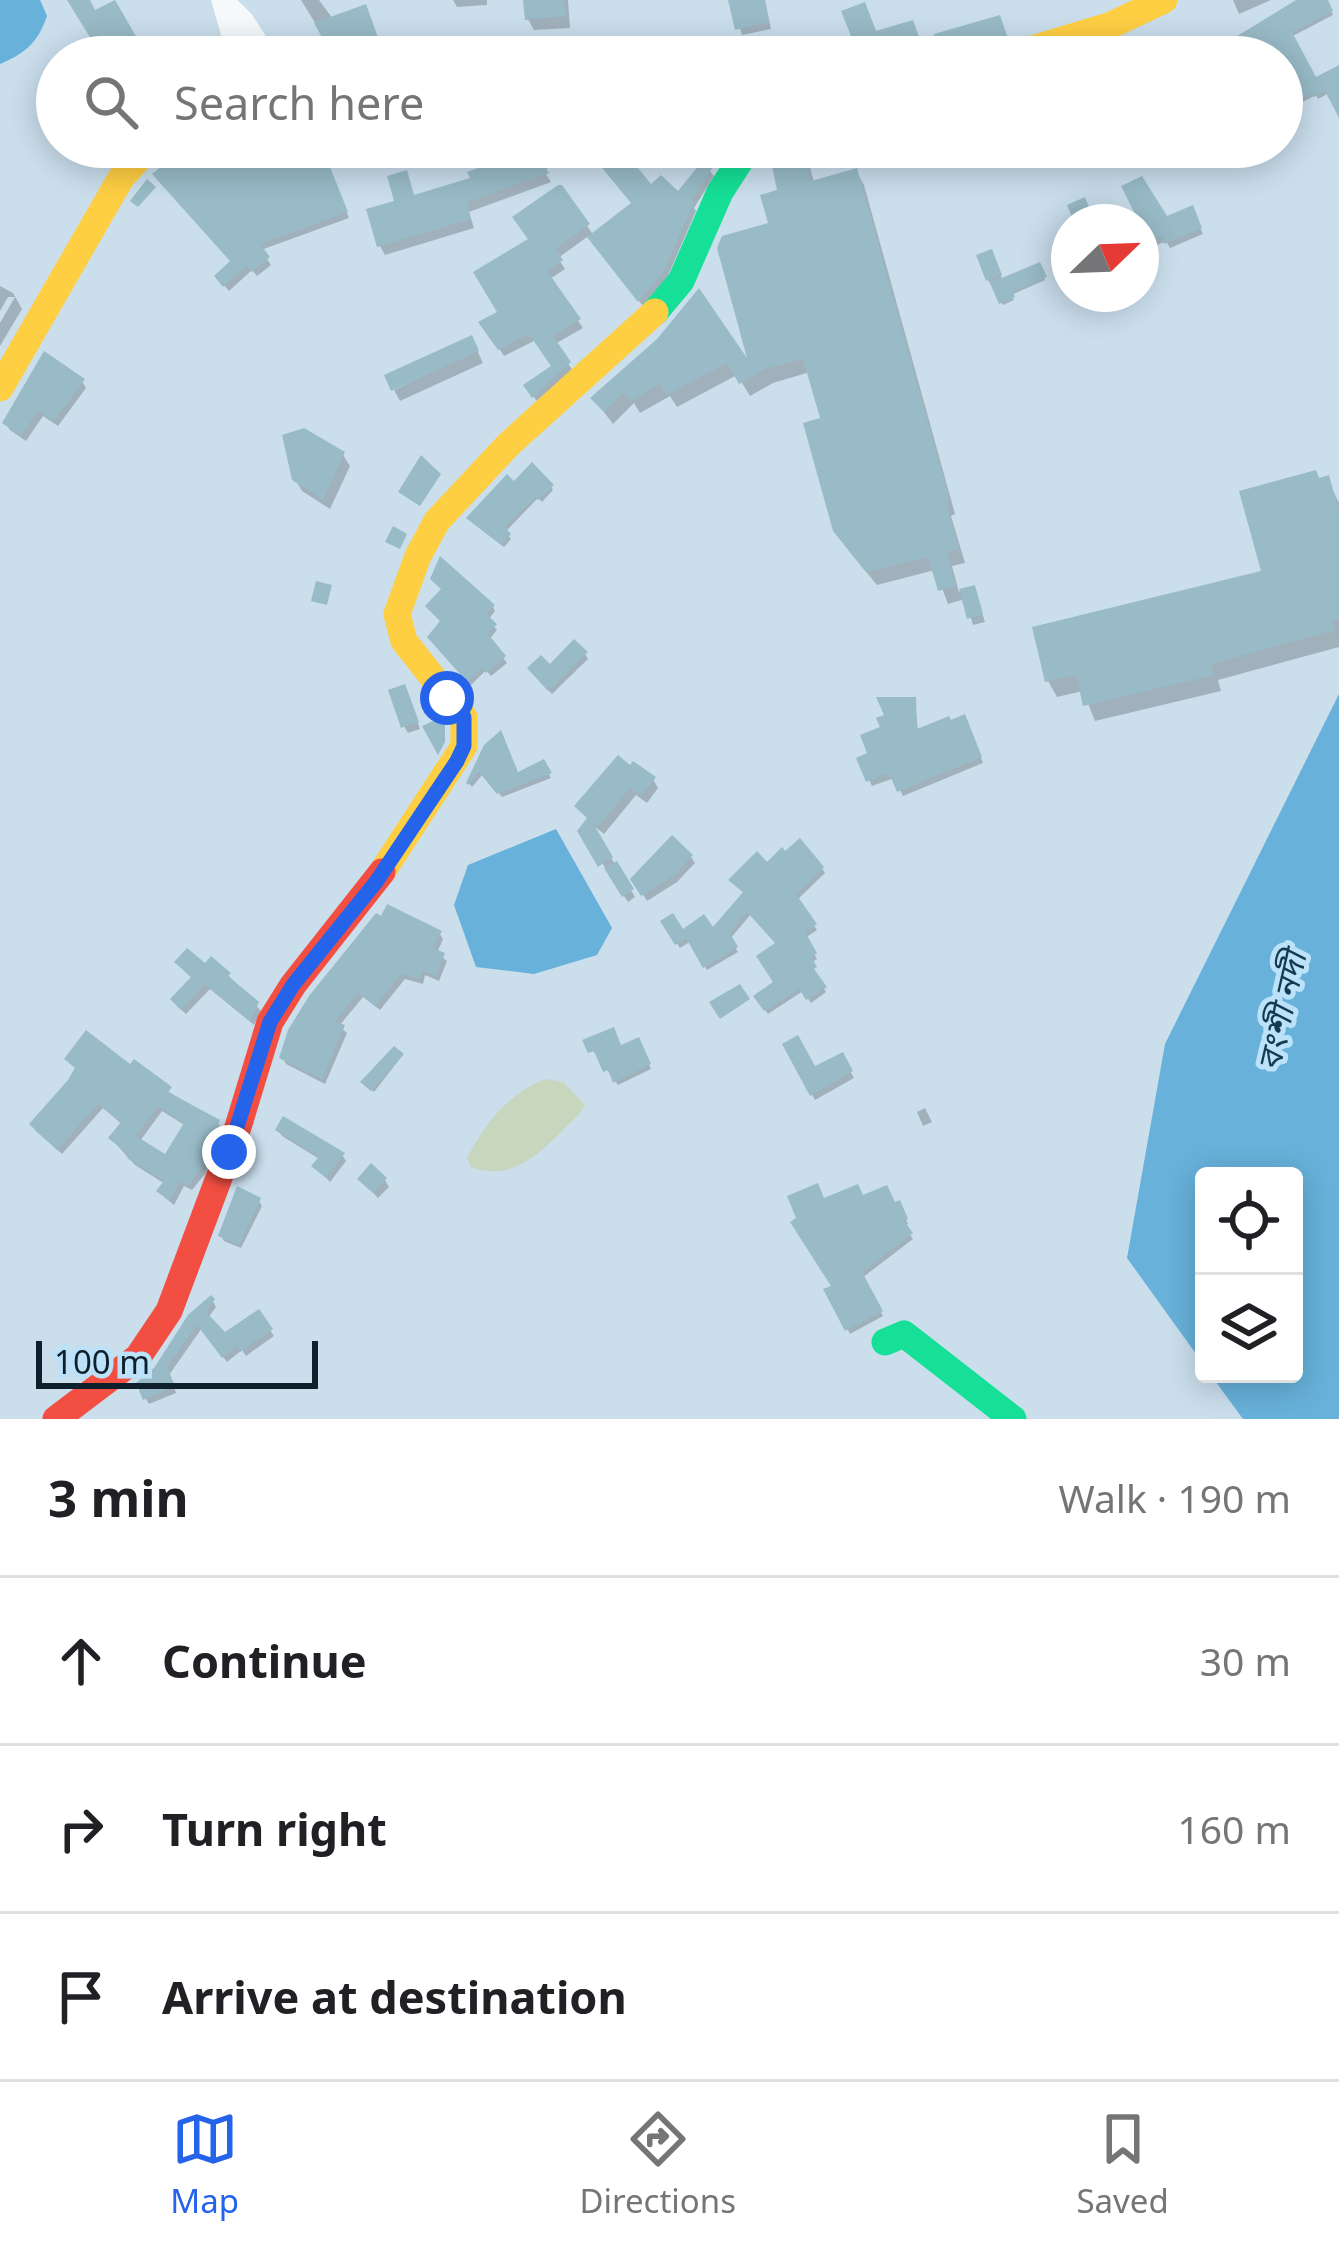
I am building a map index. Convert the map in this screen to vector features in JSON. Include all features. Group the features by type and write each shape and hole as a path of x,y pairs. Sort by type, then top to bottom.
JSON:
{"street":[{"path":"222,0 232,36"},
{"path":"222,0 253,36"},
{"path":"1075,36 1164,0"},
{"path":"0,388 130,168"},
{"path":"56,1419 138,1357 170,1311 238,1126 270,1022 293,985 376,882 464,746 464,717 404,641 398,614 418,556 437,521 508,445 644,325 681,281 735,168"},
{"path":"885,1342 904,1334 1013,1419"}],"green space":[{"path":"545,1079 563,1082 585,1105 579,1114 517,1166 488,1171 471,1167 467,1158 490,1121 519,1093"}],"water":[{"path":"0,0 40,0 47,16 40,33 30,46 0,64"},
{"name":"বংশী নদী","path":"1339,694 1339,1419 1243,1419 1217,1383 1303,1383 1303,1167 1195,1167 1195,1352 1127,1258 1165,1044"},
{"path":"556,829 612,928 597,955 534,974 476,967 454,905 468,865"}],"building":[{"path":"67,0 90,0 95,10 115,0 136,36 89,36"},
{"path":"523,0 564,0 566,16 525,20"},
{"path":"728,0 764,0 769,22 735,30"},
{"path":"1296,0 1328,0 1333,11 1292,32 1294,36 1237,36"},
{"path":"865,2 876,31 913,20 919,36 851,36 841,11"},
{"path":"366,4 377,36 321,36 314,23"},
{"path":"1000,15 1007,36 935,36"},
{"path":"1303,53 1316,77 1339,65 1339,118 1325,91 1314,97 1312,93 1303,98"},
{"path":"159,168 330,168 348,212 260,244 270,257 252,272 246,266 223,287 214,276 230,261 152,174"},
{"path":"546,168 549,173 466,203 471,219 377,247 366,209 394,201 387,176 407,170 414,195 470,178 467,172"},
{"path":"602,168 638,168 651,184 661,175 678,191 697,168 712,168 691,201 664,271 638,302 587,237 631,203"},
{"path":"772,168 808,168 811,181 857,168 950,501 946,502 959,549 947,552 956,586 938,591 928,557 866,572 833,531 803,423 820,418 803,359 765,369 739,384 727,363 666,395 660,384 630,401 624,392 604,412 590,398 657,339 699,288 747,358 717,248 722,236 768,223 760,195 777,190"},
{"path":"1142,176 1167,216 1193,205 1202,228 1164,244 1159,237 1159,204 1130,204 1121,186"},
{"path":"147,179 156,187 138,207 130,201"},
{"path":"558,185 590,224 555,249 563,260 547,271 581,319 553,336 571,362 532,398 523,385 551,366 529,334 498,350 478,322 497,312 473,272 528,239 512,217"},
{"path":"992,249 1002,275 986,281 976,255"},
{"path":"1040,262 1047,277 999,304 990,283"},
{"path":"472,335 479,351 391,391 384,375"},
{"path":"44,351 85,379 54,421 38,411 21,436 2,423"},
{"path":"304,428 345,452 323,500 292,480 282,435"},
{"path":"421,455 441,474 420,506 398,492"},
{"path":"532,462 554,485 505,527 511,534 501,545 466,518 507,474 514,481"},
{"path":"1316,470 1319,478 1329,475 1339,511 1335,630 1211,664 1214,675 1083,706 1076,675 1045,682 1032,627 1261,571 1239,491"},
{"path":"393,526 407,534 400,549 385,542"},
{"path":"440,556 495,605 486,614 497,624 488,634 506,656 467,682 427,637 440,621 425,606 441,589 430,579"},
{"path":"316,581 332,585 327,605 311,601"},
{"path":"975,585 983,614 967,619 959,589"},
{"path":"574,639 588,652 548,691 527,668 541,655 550,664"},
{"path":"405,684 419,722 401,728 388,690"},
{"path":"876,697 916,697 917,729 965,714 982,757 897,792 889,773 866,782 856,758 867,753 860,735 880,727 876,718 884,715"},
{"path":"440,718 445,724 445,742 438,755 422,726"},
{"path":"501,730 518,772 544,759 552,773 497,794 479,772 466,783 484,745"},
{"path":"618,755 656,777 641,796 630,788 598,827 593,823 613,857 598,867 577,831 587,818 574,806"},
{"path":"672,835 693,855 674,876 641,896 630,879"},
{"path":"800,838 824,867 796,894 817,924 805,932 817,953 811,957 814,969 827,987 806,1000 799,989 764,1011 753,996 773,982 756,956 775,943 747,912 730,933 738,947 703,968 686,938 675,945 660,921 673,913 683,929 704,914 713,927 743,892 728,880 757,851 767,862"},
{"path":"617,861 634,889 622,897 604,868"},
{"path":"387,904 442,931 433,948 445,953 436,976 422,971 420,979 401,974 375,1006 358,992 335,1022 345,1025 322,1079 279,1058 288,1030 309,996"},
{"path":"187,948 205,963 211,956 259,1002 250,1021 205,984 181,1010 170,999 191,977 174,962"},
{"path":"740,984 750,999 720,1019 709,1002"},
{"path":"614,1027 621,1045 639,1037 651,1064 613,1083 582,1040"},
{"path":"86,1030 130,1064 134,1059 172,1087 168,1092 220,1120 202,1167 188,1186 180,1181 170,1201 156,1191 164,1181 127,1158 130,1155 108,1138 121,1122 98,1104 57,1150 29,1124 75,1068 64,1059","holes":["158,1106 184,1123 165,1154 136,1136"]},
{"path":"798,1035 815,1066 843,1052 853,1071 810,1096 782,1044"},
{"path":"394,1046 404,1054 371,1091 360,1082"},
{"path":"283,1116 345,1153 326,1178 311,1166 319,1157 275,1130"},
{"path":"371,1163 387,1178 373,1193 357,1179"},
{"path":"818,1183 824,1198 858,1184 863,1195 887,1185 895,1202 900,1200 908,1219 904,1221 913,1233 862,1272 883,1311 845,1331 823,1289 831,1286 790,1222 796,1218 787,1196"},
{"path":"237,1186 261,1198 239,1245 218,1236"},
{"path":"211,1295 215,1299 206,1312 225,1332 259,1309 273,1329 240,1352 237,1346 222,1358 197,1325 167,1367 175,1386 143,1400 136,1383 154,1368 188,1315"}],"traffic: fast":[{"path":"655,312 681,281 735,168"},
{"path":"885,1342 904,1334 1013,1419"}],"traffic: slow":[{"path":"1075,36 1164,0"},
{"path":"0,388 130,168"},
{"path":"382,872 464,746 464,717 404,641 397,614 418,556 437,521 508,445 655,312"}],"traffic: jam":[{"path":"56,1419 138,1357 169,1311 238,1127 270,1022 293,985 382,872"}],"route":[{"path":"229,1152 270,1022 293,985 376,882 457,761 464,746 464,717 447,698"}]}
